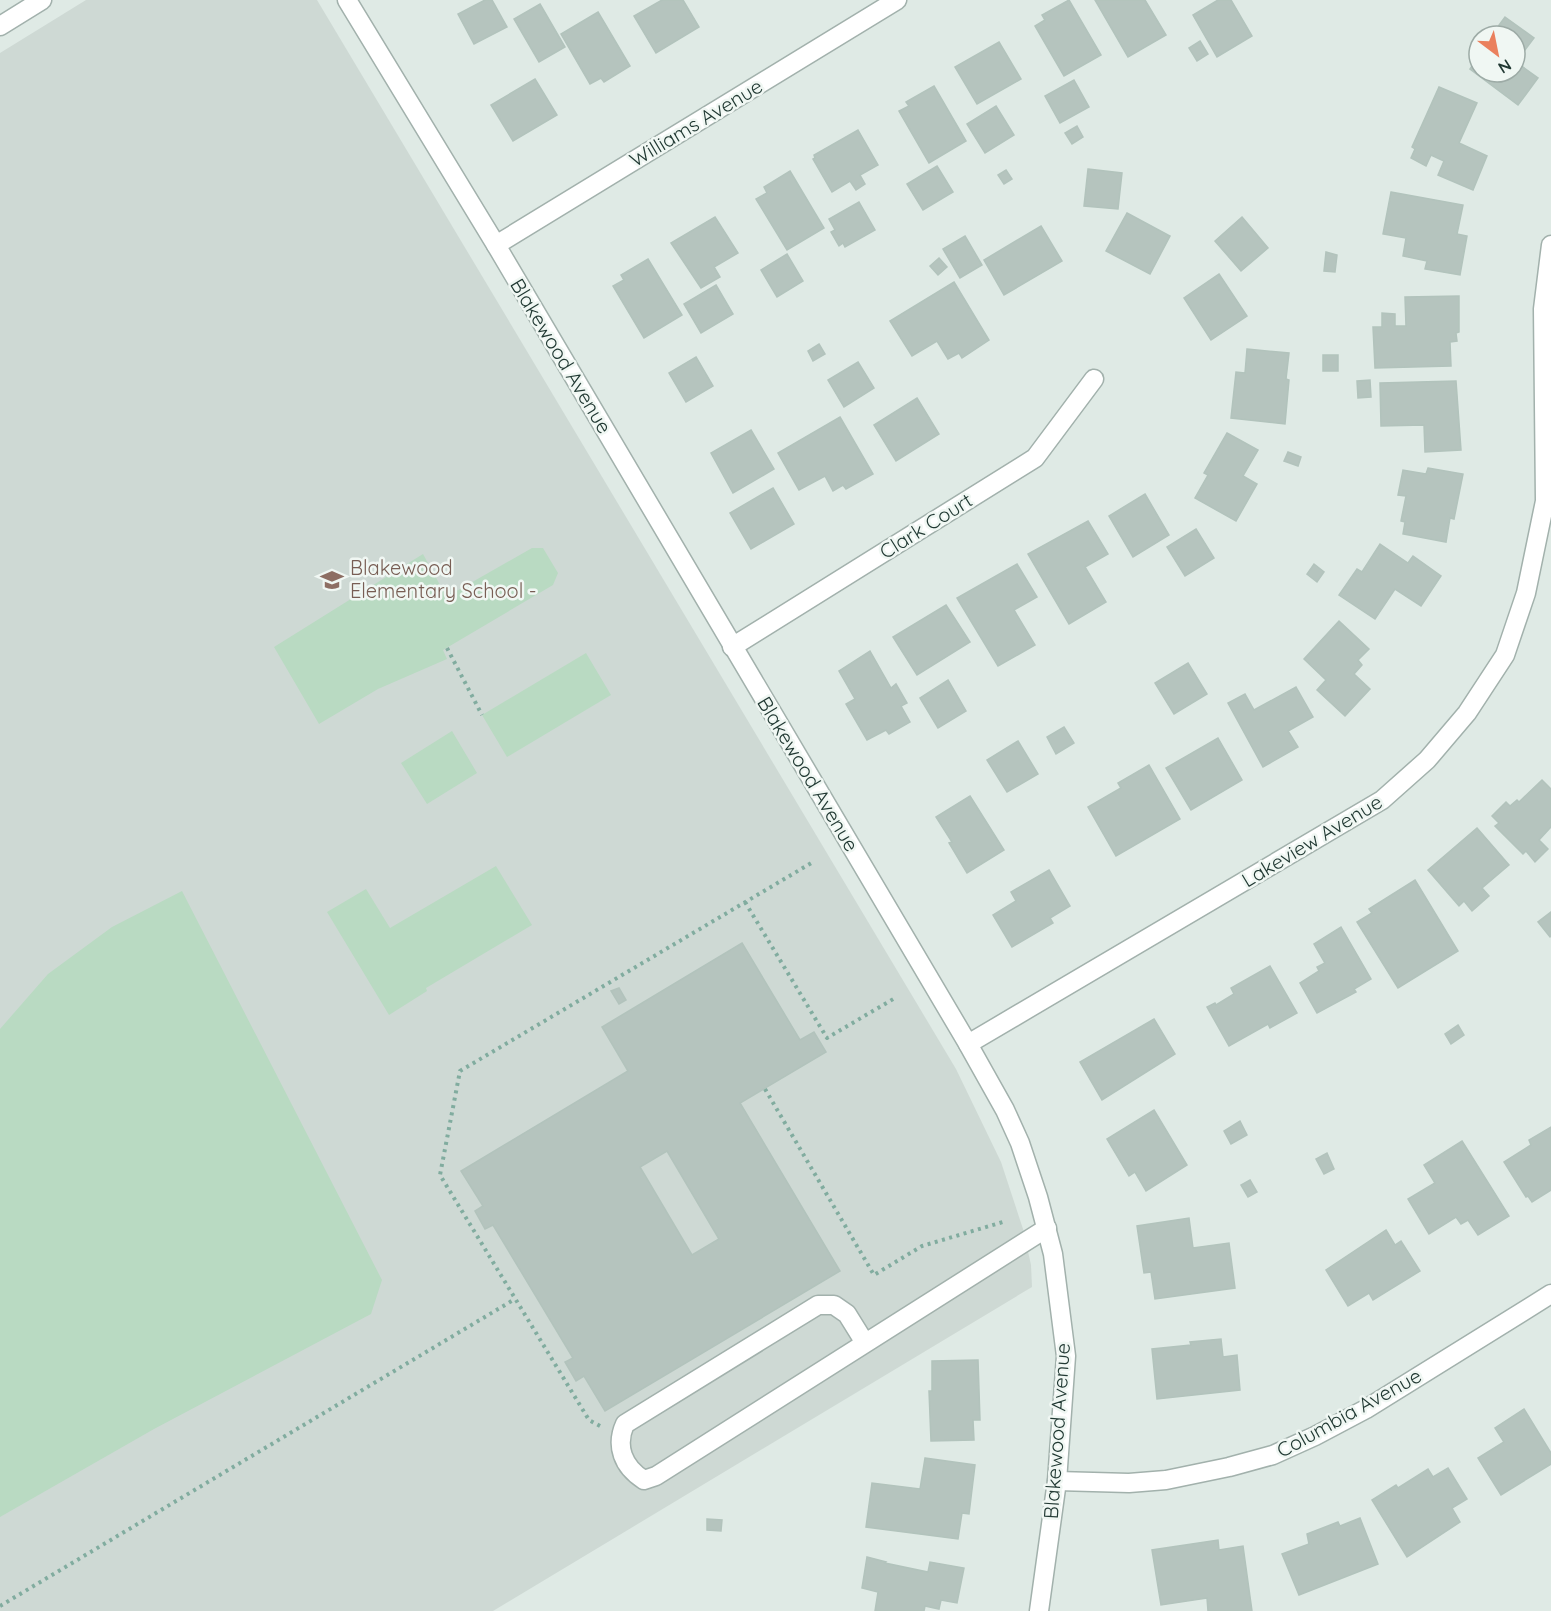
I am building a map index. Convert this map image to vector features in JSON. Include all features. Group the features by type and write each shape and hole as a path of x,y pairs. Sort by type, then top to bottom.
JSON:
{"street":[{"path":"0,26 42,0"},
{"name":"Blakewood Avenue","path":"346,0 496,245 968,1044 1005,1110 1020,1143 1038,1197 1053,1254 1066,1356 1057,1480 1039,1611"},
{"name":"Williams Avenue","path":"496,245 897,0"},
{"name":"Lakeview Avenue","path":"968,1044 1382,800 1427,760 1467,713 1505,655 1526,593 1545,501 1548,402 1543,309 1551,245"},
{"name":"Clark Court","path":"732,647 1035,458 1095,379"},
{"path":"865,1343 847,1314 834,1305 818,1305 625,1424 620,1435 620,1450 635,1474 644,1480 656,1476 1047,1228"},
{"name":"Columbia Avenue","path":"1057,1480 1129,1484 1166,1480 1273,1455 1315,1436 1366,1408 1551,1294"}],"path":[{"path":"447,648 482,715"},
{"path":"620,1435 589,1420 440,1175 460,1071 813,862"},
{"path":"745,902 827,1038 895,998"},
{"path":"765,1089 874,1275 922,1246 1003,1222"},
{"path":"0,1606 515,1299"}],"shaded area":[{"name":"Blakewood Elementary School -","path":"86,0 317,0 956,1069 1001,1162 1023,1229 1031,1265 1032,1287 493,1611 0,1611 0,53"}],"green space":[{"path":"532,548 543,548 558,573 553,585 443,650 447,659 378,689 319,724 274,647 423,554 445,594 453,593"},
{"path":"586,653 611,695 507,757 482,715"},
{"path":"452,731 477,773 427,804 401,763"},
{"path":"496,866 532,925 426,988 427,991 389,1015 327,912 366,889 390,928"},
{"path":"182,891 382,1280 371,1314 154,1429 0,1517 0,1029 48,974 112,927"}],"building":[{"path":"485,0 492,0 507,27 474,44 458,14"},
{"path":"662,0 683,0 699,27 656,53 634,16"},
{"path":"1069,0 1101,55 1064,76 1035,26 1045,20 1042,15"},
{"path":"1095,0 1145,0 1166,35 1128,57"},
{"path":"1218,0 1231,0 1252,36 1217,57 1193,15"},
{"path":"540,4 565,47 539,62 514,19"},
{"path":"598,12 630,66 604,82 601,78 590,84 561,34"},
{"path":"1505,17 1515,24 1500,24"},
{"path":"1527,33 1534,38 1527,47"},
{"path":"1200,41 1208,54 1197,61 1189,48"},
{"path":"999,42 1021,79 977,104 955,67"},
{"path":"1527,70 1538,78 1518,105 1490,84 1527,84"},
{"path":"535,79 557,115 513,141 491,105"},
{"path":"1074,80 1089,107 1060,123 1045,96"},
{"path":"934,86 966,141 929,163 899,111 909,106 906,102"},
{"path":"1439,87 1477,103 1459,143 1487,156 1473,190 1438,175 1444,161 1431,155 1426,166 1411,158 1415,149 1412,147"},
{"path":"996,106 1014,135 985,153 967,124"},
{"path":"1077,126 1083,137 1072,144 1065,133"},
{"path":"858,130 878,165 860,175 865,184 856,190 850,181 832,192 813,159 814,155"},
{"path":"937,166 953,192 923,210 907,184"},
{"path":"1088,169 1122,173 1118,209 1084,206"},
{"path":"1006,170 1012,179 1004,184 998,175"},
{"path":"790,171 824,228 787,250 756,199 767,193 764,187"},
{"path":"1391,192 1463,205 1457,234 1467,236 1460,275 1425,269 1427,261 1403,256 1406,238 1383,234"},
{"path":"859,202 875,230 845,247 843,243 839,246 831,232 835,230 829,219"},
{"path":"1127,213 1170,236 1150,274 1106,251"},
{"path":"715,217 738,253 714,267 720,277 701,288 671,243"},
{"path":"1242,217 1268,248 1241,271 1215,241"},
{"path":"1041,226 1062,261 1004,295 984,260"},
{"path":"965,236 982,265 960,278 943,249"},
{"path":"1326,252 1337,255 1335,272 1324,271"},
{"path":"787,254 803,281 777,297 761,270"},
{"path":"939,258 947,267 938,275 930,266"},
{"path":"648,259 682,315 644,338 613,286 624,280 621,275"},
{"path":"1219,274 1247,316 1211,340 1184,298"},
{"path":"954,282 989,340 962,358 959,353 948,359 937,341 912,356 890,321"},
{"path":"716,285 733,314 701,333 684,304"},
{"path":"1459,296 1459,332 1456,333 1457,341 1450,342 1451,366 1375,368 1373,327 1382,327 1382,313 1395,314 1395,326 1406,326 1405,297"},
{"path":"819,344 825,354 813,361 808,351"},
{"path":"1247,349 1289,353 1285,424 1231,418 1236,372 1245,373"},
{"path":"1323,355 1338,355 1338,371 1323,371"},
{"path":"696,357 713,386 686,402 669,373"},
{"path":"858,362 874,388 844,407 828,380"},
{"path":"1370,380 1371,397 1358,398 1357,381"},
{"path":"1456,381 1461,450 1425,452 1424,425 1381,426 1380,383"},
{"path":"917,398 939,434 896,461 874,425"},
{"path":"840,417 873,474 846,489 843,485 833,491 825,476 799,490 778,453"},
{"path":"751,430 774,469 733,493 711,453"},
{"path":"1227,433 1258,450 1243,476 1257,484 1236,521 1195,498 1208,475 1204,473"},
{"path":"1288,452 1301,457 1298,466 1284,461"},
{"path":"1428,468 1463,474 1454,519 1450,518 1446,542 1403,534 1405,522 1401,521 1406,496 1398,495 1403,470 1426,474"},
{"path":"773,488 794,524 751,549 730,513"},
{"path":"1145,494 1169,535 1133,557 1109,516"},
{"path":"1088,521 1108,554 1085,567 1106,602 1069,624 1028,554"},
{"path":"1196,529 1214,558 1185,576 1167,547"},
{"path":"1380,544 1408,563 1413,556 1441,576 1421,606 1395,589 1375,619 1339,595 1357,569 1362,572"},
{"path":"1017,564 1037,597 1014,610 1035,645 998,666 957,598"},
{"path":"1314,564 1324,572 1317,582 1307,574"},
{"path":"946,605 970,642 917,675 893,637"},
{"path":"1339,621 1369,649 1358,660 1362,665 1354,674 1370,689 1345,716 1317,690 1326,680 1304,659"},
{"path":"870,651 891,688 896,684 907,703 901,706 910,722 889,734 886,730 867,740 846,704 855,699 839,671"},
{"path":"1188,663 1207,694 1174,714 1155,683"},
{"path":"948,680 966,711 938,728 920,698"},
{"path":"1296,687 1313,717 1288,731 1298,747 1263,767 1228,703 1245,694 1254,710"},
{"path":"1064,727 1074,743 1056,754 1047,737"},
{"path":"1218,738 1242,780 1191,810 1166,768"},
{"path":"1018,741 1038,774 1007,792 987,760"},
{"path":"1149,765 1180,819 1116,856 1088,807 1121,788 1118,783"},
{"path":"1542,780 1551,789 1551,827 1539,840 1548,849 1535,862 1526,851 1523,854 1495,826 1499,823 1492,816 1506,802 1510,806 1517,800 1519,802"},
{"path":"970,796 1004,850 967,873 949,843 952,842 936,817"},
{"path":"1477,828 1509,865 1482,888 1489,896 1472,911 1464,901 1459,906 1428,870"},
{"path":"1049,870 1070,906 1050,918 1053,923 1012,947 993,915 1016,901 1011,892"},
{"path":"1415,880 1458,951 1398,988 1357,922 1372,913 1369,909"},
{"path":"1551,912 1551,936 1550,937 1538,922"},
{"path":"1341,927 1371,979 1354,989 1356,992 1317,1013 1300,983 1319,971 1317,967 1325,963 1314,944"},
{"path":"742,943 800,1040 814,1032 826,1052 740,1103 840,1271 605,1411 584,1376 576,1381 565,1362 573,1358 493,1225 485,1229 475,1211 483,1206 461,1171 628,1071 602,1027","holes":["667,1151 719,1239 692,1255 640,1167"]},
{"path":"1270,966 1297,1013 1270,1028 1268,1024 1229,1046 1207,1007 1215,1003 1216,1005 1234,994 1231,988"},
{"path":"619,988 626,1000 619,1004 611,991"},
{"path":"1154,1019 1175,1054 1102,1100 1080,1062"},
{"path":"1458,1025 1464,1035 1451,1044 1445,1034"},
{"path":"1154,1110 1187,1165 1146,1191 1135,1172 1129,1176 1107,1139"},
{"path":"1240,1121 1247,1135 1231,1144 1224,1131"},
{"path":"1551,1127 1551,1190 1532,1202 1528,1196 1526,1197 1504,1162 1531,1145 1529,1140"},
{"path":"1462,1141 1509,1216 1478,1235 1468,1220 1461,1224 1456,1217 1429,1234 1408,1199 1435,1183 1424,1165"},
{"path":"1327,1153 1334,1169 1324,1174 1316,1159"},
{"path":"1250,1180 1257,1192 1248,1197 1241,1185"},
{"path":"1189,1218 1193,1248 1229,1243 1235,1288 1155,1299 1151,1272 1144,1273 1137,1226"},
{"path":"1386,1230 1395,1245 1401,1241 1420,1271 1373,1300 1369,1293 1348,1306 1326,1270"},
{"path":"1221,1339 1223,1357 1237,1355 1240,1390 1157,1399 1152,1349"},
{"path":"978,1360 980,1420 973,1420 974,1440 931,1441 929,1391 932,1391 932,1361"},
{"path":"1524,1409 1551,1453 1551,1464 1501,1495 1478,1458 1504,1442 1495,1428"},
{"path":"925,1458 975,1465 969,1514 962,1513 958,1539 866,1527 872,1483 920,1489"},
{"path":"1448,1468 1467,1499 1452,1508 1460,1522 1407,1557 1372,1500 1396,1485 1398,1488 1428,1469 1433,1477"},
{"path":"1360,1518 1378,1564 1299,1595 1282,1554 1309,1544 1307,1534 1338,1522 1340,1526"},
{"path":"707,1519 722,1520 721,1531 707,1530"},
{"path":"1218,1540 1219,1550 1243,1546 1252,1611 1208,1611 1207,1598 1161,1605 1152,1550"},
{"path":"867,1557 928,1572 930,1562 964,1568 957,1603 941,1600 939,1609 925,1606 924,1611 875,1611 878,1592 862,1588"}],"place":[{"name":"Blakewood Elementary School -","path":"332,580"}]}
